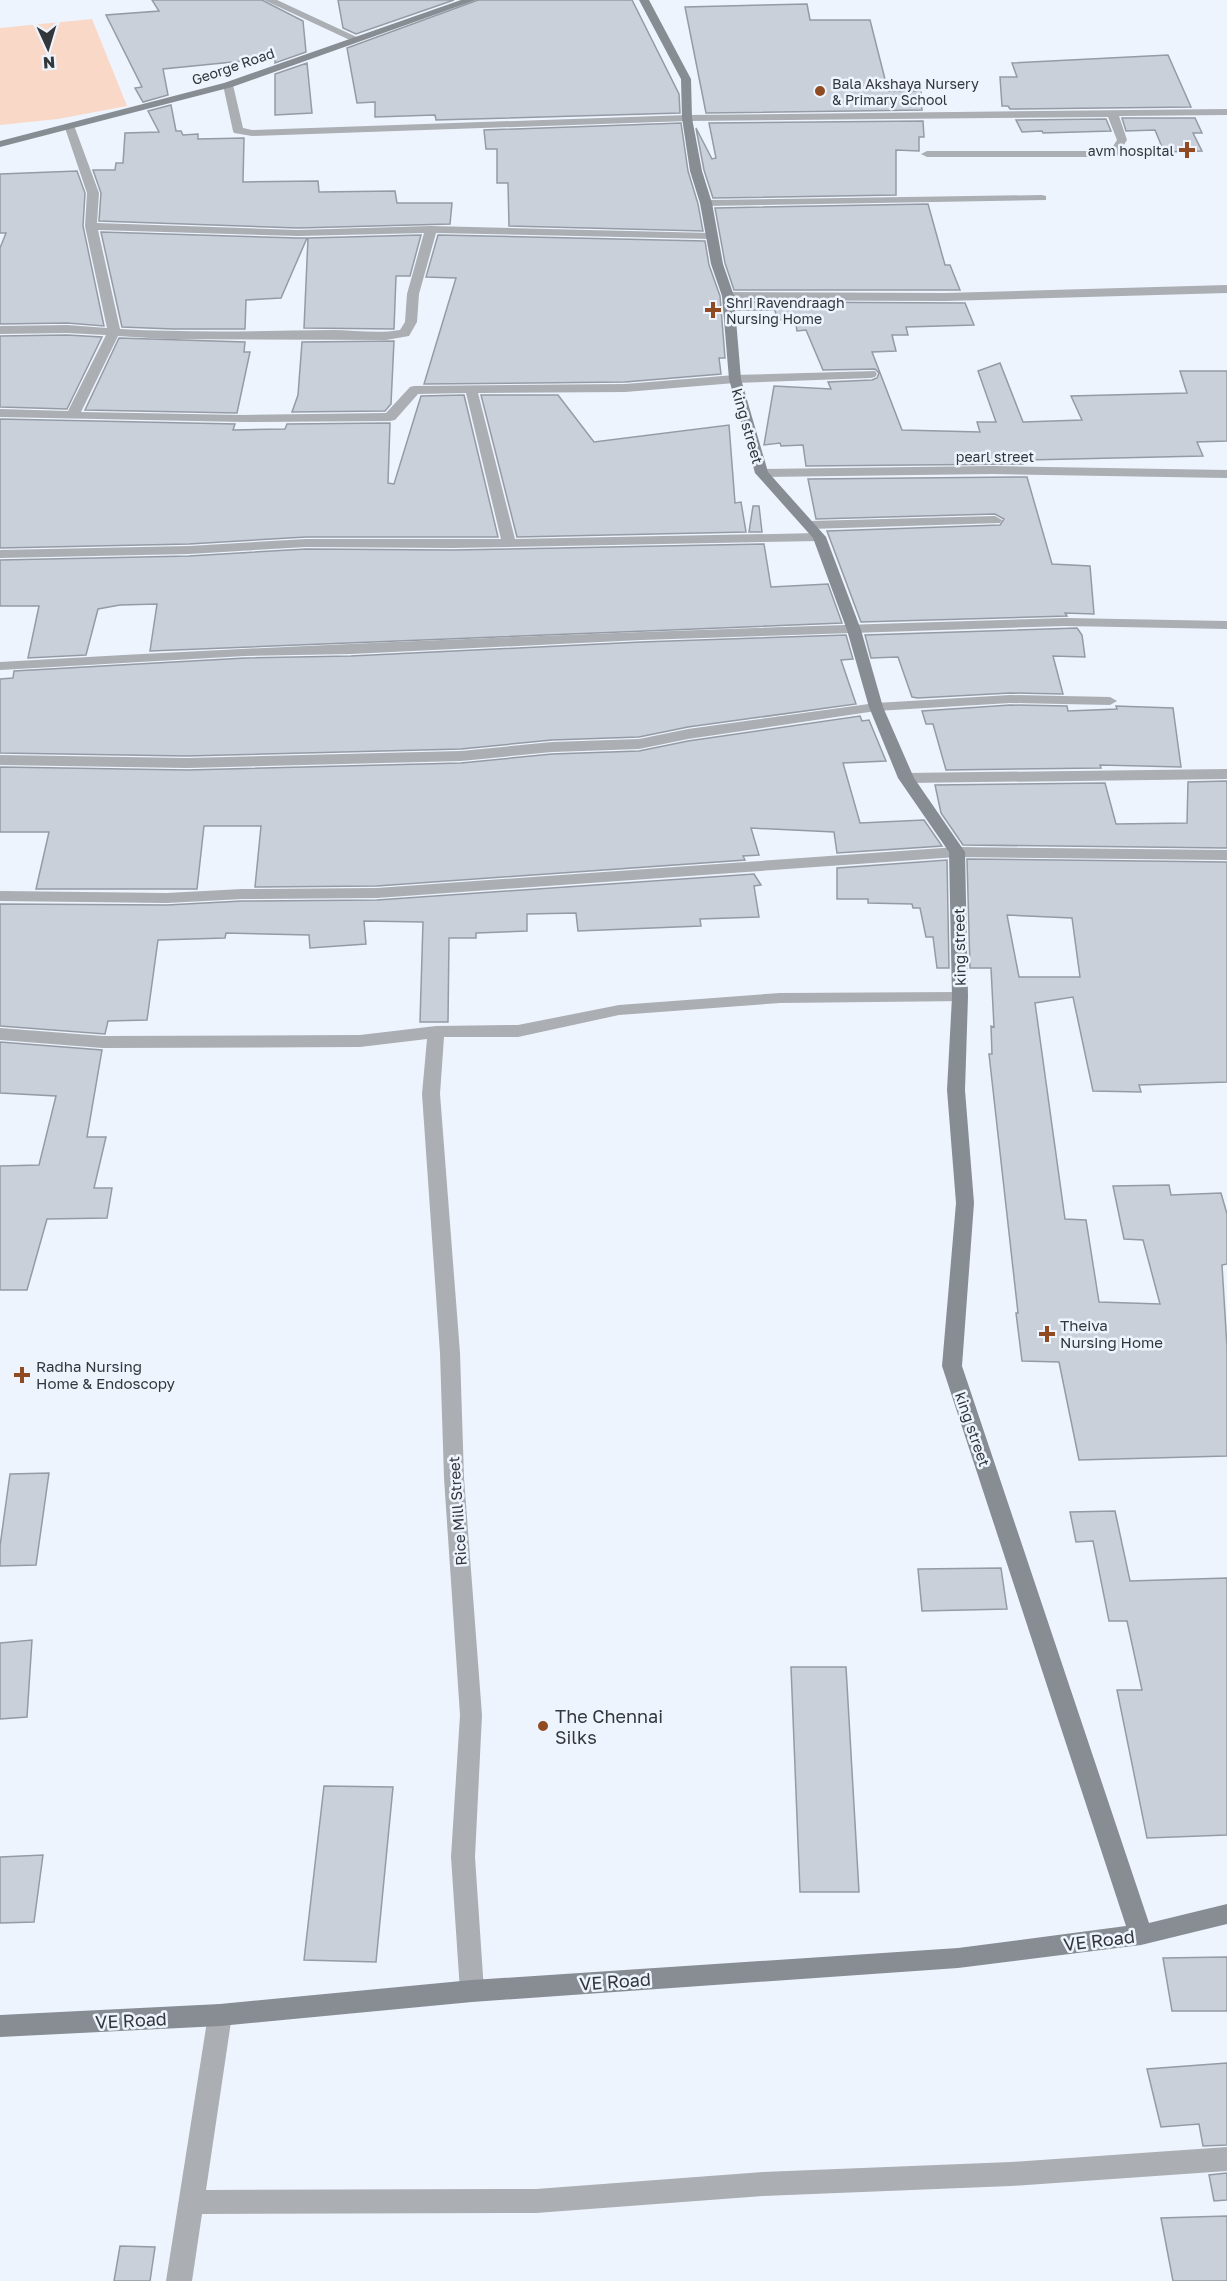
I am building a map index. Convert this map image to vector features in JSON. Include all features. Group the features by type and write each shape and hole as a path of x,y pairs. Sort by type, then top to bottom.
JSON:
{"street":[{"path":"269,0 356,39"},
{"name":"George Road","path":"0,144 70,128 228,84 471,0"},
{"name":"king street","path":"644,0 686,80 687,118 696,171 728,296 735,379 762,473 814,531 854,630 876,707 906,778 957,852 960,997 956,1090 965,1203 952,1366 1142,1935"},
{"path":"228,84 238,131 252,133 687,118 1227,112"},
{"path":"927,154 1113,154 1122,140 1112,112"},
{"path":"70,128 93,193 91,226 114,331 73,415"},
{"path":"706,203 1042,198"},
{"path":"91,226 287,233 431,228 711,236"},
{"path":"0,330 259,336 334,334 386,336 405,333 411,322 413,294 431,228"},
{"path":"728,296 945,297 1227,289"},
{"path":"0,413 234,420 390,417 414,390 625,388 735,379 871,374"},
{"path":"471,389 509,542"},
{"name":"pearl street","path":"762,473 992,470 1227,474"},
{"path":"0,554 189,550 306,543 509,542 814,531 995,520"},
{"path":"0,666 245,652 640,636 1065,622 1227,625"},
{"path":"0,760 187,763 461,756 552,747 639,744 688,734 876,707 1010,699 1110,701"},
{"path":"906,778 1227,774"},
{"path":"0,896 167,898 242,894 377,892 957,852 1227,855"},
{"path":"0,1034 103,1042 360,1041 436,1032 518,1031 619,1010 780,998 960,997"},
{"name":"Rice Mill Street","path":"436,1032 430,1094 450,1353 454,1478 471,1715 463,1857 472,1991"},
{"name":"VE Road","path":"0,2026 220,2015 472,1991 958,1958 1142,1935 1227,1914"},
{"path":"178,2281 220,2015"},
{"path":"191,2202 536,2201 763,2184 1011,2174 1227,2159"}],"shaded area":[{"path":"92,19 127,106 58,119 0,125 0,28"}],"building":[{"path":"152,0 262,0 303,21 306,52 275,63 275,58 163,69 168,95 143,102 135,88 142,87 106,15 159,11"},
{"path":"338,0 454,0 356,34 343,28"},
{"path":"478,0 632,0 679,94 680,113 436,120 435,115 375,117 375,102 357,103 347,48"},
{"path":"807,4 810,20 870,20 888,91 921,91 922,110 706,113 685,7"},
{"path":"1168,55 1191,107 1010,109 1008,106 1002,106 1000,77 1017,77 1012,63"},
{"path":"307,63 312,113 275,115 275,74"},
{"path":"171,105 176,131 181,131 183,135 198,134 198,139 244,138 243,182 318,181 319,192 395,191 397,203 452,203 450,224 298,228 99,221 101,193 93,170 115,170 116,163 123,163 125,133 159,132 148,111"},
{"path":"1122,118 1195,118 1202,133 1193,133 1202,151 1164,152 1155,130 1126,131"},
{"path":"1106,119 1111,131 1043,133 1042,131 1022,132 1016,120"},
{"path":"923,121 924,137 919,137 919,151 896,150 896,195 713,198 704,170 696,128 712,159 716,158 709,123"},
{"path":"681,123 688,171 703,231 509,226 508,183 497,183 497,149 486,149 484,130"},
{"path":"77,171 85,193 83,226 104,326 67,323 0,324 0,248 6,233 0,233 0,174"},
{"path":"928,204 945,265 950,265 960,290 734,290 725,263 715,208"},
{"path":"101,232 307,238 281,298 246,300 245,329 173,329 122,327"},
{"path":"421,235 410,276 396,276 394,329 304,328 308,238"},
{"path":"438,235 705,241 709,265 720,296 725,358 719,358 721,374 625,382 424,384 456,278 426,277"},
{"path":"737,302 965,303 974,325 906,327 908,335 892,335 896,351 872,352 902,430 980,432 977,422 996,422 978,371 1000,363 1023,422 1082,420 1071,396 1187,393 1180,371 1227,371 1227,441 1197,442 1203,456 1027,460 1023,461 1023,464 806,466 803,445 781,446 780,443 764,445 774,386 831,389 828,382 872,380 877,378 879,373 875,369 823,370 806,330 797,331 795,319 777,320 775,310 737,310"},
{"path":"0,336 102,337 67,409 0,407"},
{"path":"119,338 245,342 244,352 250,352 237,413 85,410"},
{"path":"394,341 391,404 385,411 292,412 298,395 302,342"},
{"path":"464,395 498,537 306,537 189,544 0,548 0,419 235,424 233,430 285,429 287,424 390,423 388,483 394,484 421,396"},
{"path":"481,395 558,395 594,442 729,425 735,503 741,502 746,532 517,537"},
{"path":"1027,477 1052,564 1090,566 1094,614 1065,613 1067,616 861,622 827,531 1000,525 1004,519 995,514 816,519 808,479"},
{"path":"753,506 759,506 762,532 749,532"},
{"path":"764,544 771,587 828,584 842,623 150,651 157,604 120,605 98,609 86,655 28,658 39,606 0,606 0,560 189,556 306,549 452,550"},
{"path":"1077,628 1082,635 1085,657 1053,656 1063,694 1010,693 912,697 898,657 871,658 865,635"},
{"path":"846,635 853,659 841,660 856,704 688,727 639,737 552,740 461,749 187,756 0,753 0,679 13,678 14,671 245,658 351,656"},
{"path":"1010,705 1067,706 1068,711 1117,709 1116,706 1173,708 1181,767 1100,765 1101,768 946,770 933,724 926,724 922,711"},
{"path":"860,716 862,721 869,720 886,761 843,763 860,823 924,820 942,846 837,853 834,832 751,828 759,855 743,856 745,860 377,886 255,887 261,826 204,826 197,889 36,889 49,832 0,832 0,767 187,770 461,763 552,754 639,751 688,741"},
{"path":"1227,781 1227,848 963,845 941,813 935,785 1105,783 1116,824 1187,823 1188,782"},
{"path":"967,859 1227,862 1227,1082 1139,1085 1141,1092 1093,1091 1073,997 1035,1003 1065,1219 1086,1220 1099,1302 1160,1304 1143,1240 1124,1239 1113,1186 1169,1185 1171,1195 1221,1193 1227,1214 1227,1264 1222,1265 1227,1347 1227,1456 1079,1460 1059,1362 1022,1361 989,1054 992,1054 991,1026 994,1027 991,968 970,968","holes":["1007,915 1072,918 1080,977 1019,977"]},
{"path":"947,860 949,968 937,968 933,937 926,937 920,908 913,908 912,904 868,903 868,899 837,899 837,868"},
{"path":"754,874 761,885 754,886 759,917 700,919 701,926 578,931 576,913 527,914 527,931 476,933 476,938 449,938 448,1022 420,1022 423,922 364,921 366,944 310,948 309,935 226,933 225,938 158,940 147,1020 108,1021 105,1034 0,1026 0,904 167,905 242,901 377,900"},
{"path":"0,1042 102,1050 87,1137 106,1137 94,1188 112,1188 107,1218 47,1219 27,1290 0,1290 0,1166 39,1165 56,1096 0,1093"},
{"path":"49,1473 36,1565 0,1566 0,1546 10,1474"},
{"path":"1115,1511 1130,1581 1227,1578 1227,1835 1147,1838 1117,1690 1142,1690 1127,1621 1109,1621 1093,1541 1076,1542 1070,1512"},
{"path":"1001,1568 1007,1609 922,1611 918,1569"},
{"path":"32,1640 27,1717 0,1719 0,1643"},
{"path":"791,1667 846,1667 859,1892 800,1892"},
{"path":"324,1786 393,1787 376,1962 304,1960"},
{"path":"43,1855 34,1922 0,1923 0,1857"},
{"path":"1227,1957 1227,2011 1172,2011 1163,1958"},
{"path":"1227,2063 1227,2145 1203,2146 1199,2124 1161,2127 1147,2069"},
{"path":"1227,2173 1227,2200 1214,2201 1209,2175"},
{"path":"1227,2216 1227,2281 1173,2281 1161,2218"},
{"path":"120,2246 155,2247 150,2281 114,2281"}],"place":[{"name":"Bala Akshaya Nursery & Primary School","path":"820,91"},
{"name":"avm hospital","path":"1187,150"},
{"name":"Shri Ravendraagh Nursing Home","path":"713,310"},
{"name":"Theiva Nursing Home","path":"1047,1334"},
{"name":"Radha Nursing Home & Endoscopy","path":"22,1375"},
{"name":"The Chennai Silks","path":"543,1726"}]}
